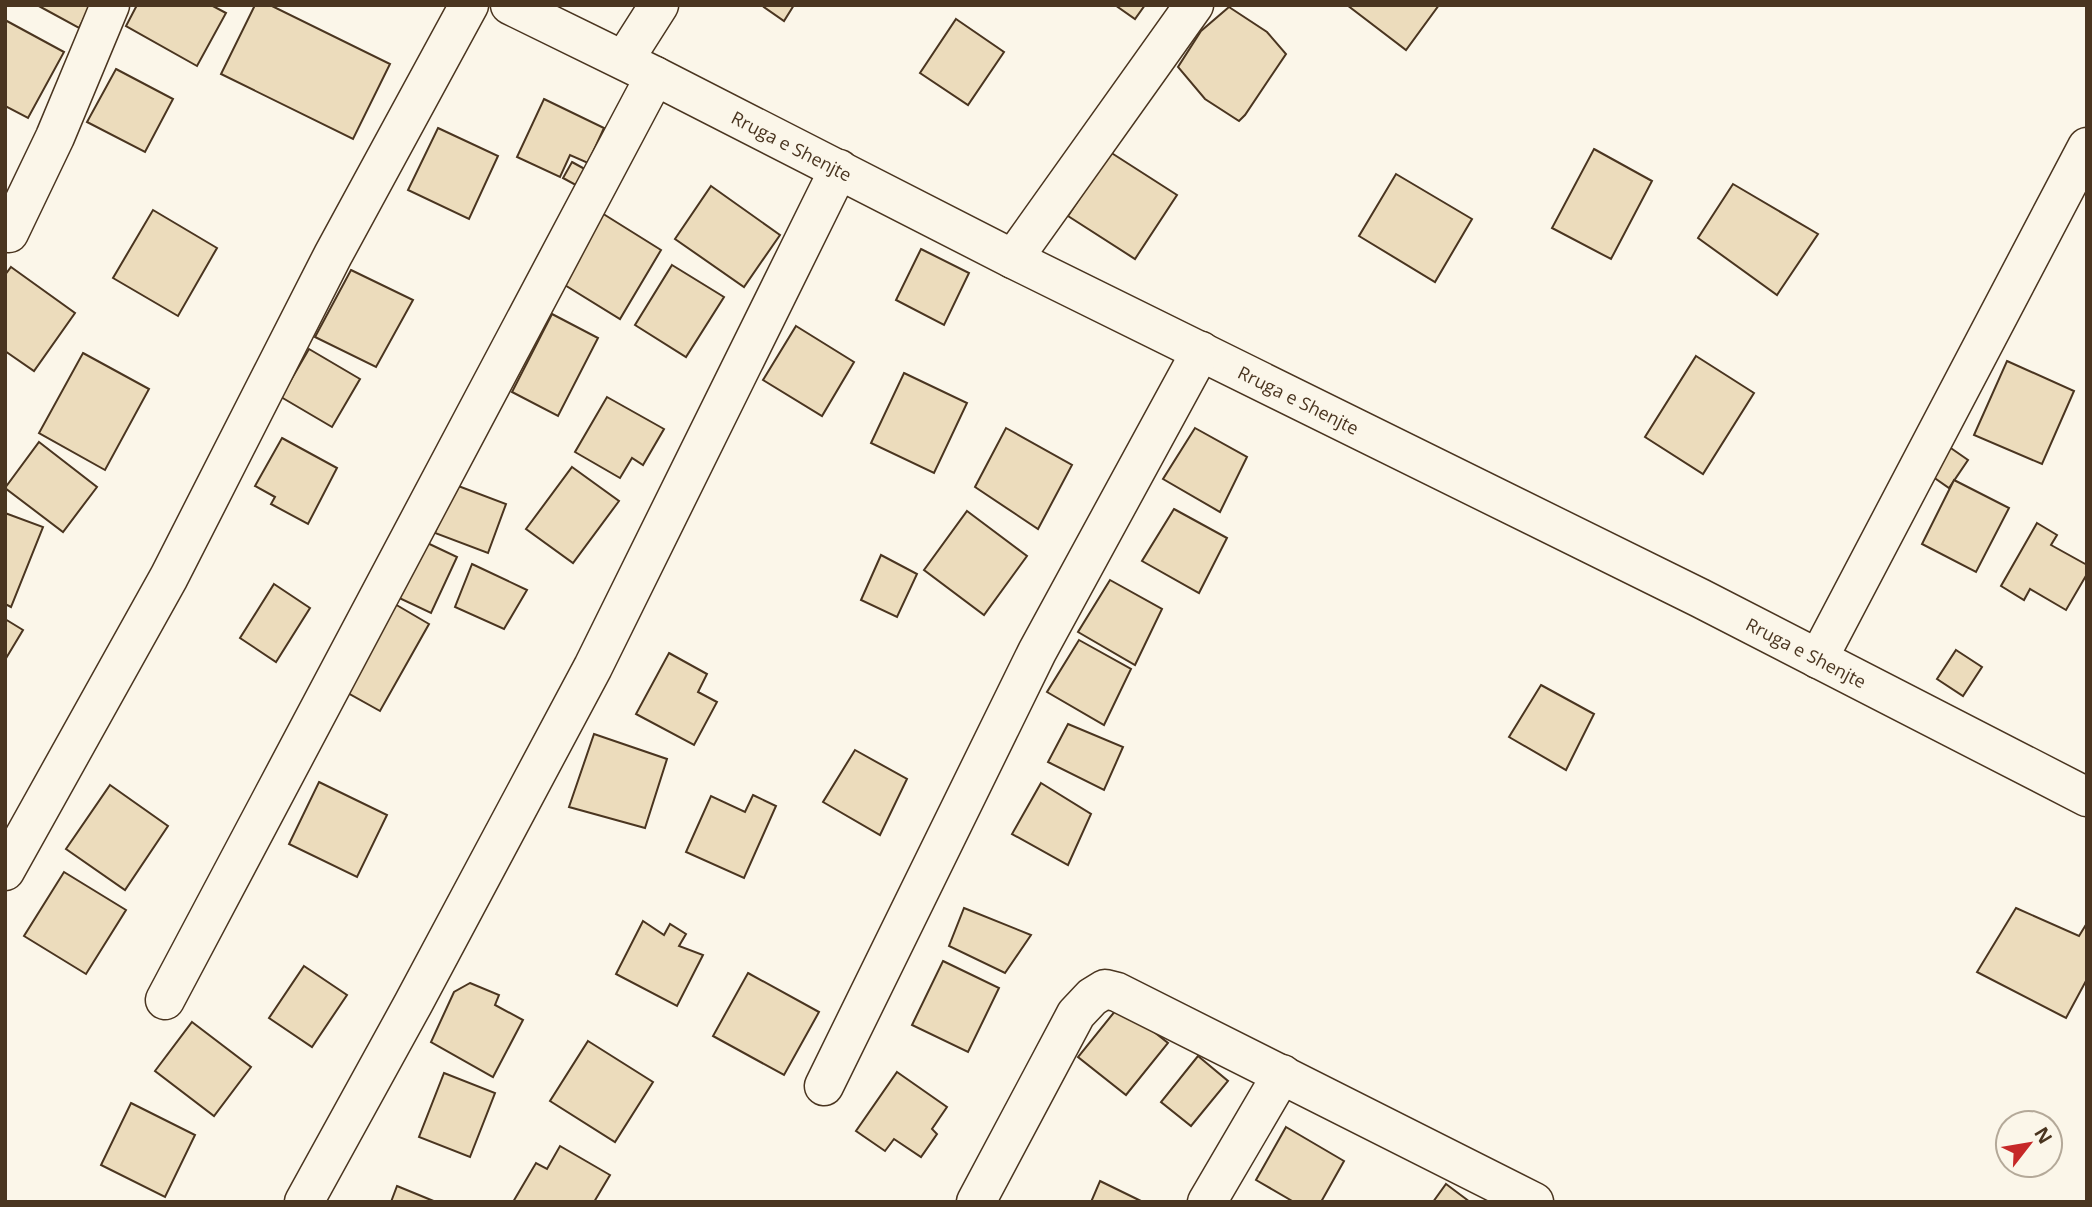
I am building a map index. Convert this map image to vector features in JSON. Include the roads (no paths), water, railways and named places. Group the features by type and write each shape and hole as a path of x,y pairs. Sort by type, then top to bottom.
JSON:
{"street":[{"path":"9,233 55,137 110,5"},
{"path":"5,872 169,577 333,255 469,5"},
{"name":"Rruga e Shenjte","path":"510,5 1013,259 1818,659 2087,797"},
{"path":"165,1000 639,68 659,5"},
{"path":"1013,259 1194,5"},
{"path":"1818,659 2087,147"},
{"path":"304,1202 414,1004 593,667 839,169"},
{"path":"824,1086 1037,652 1201,351"},
{"path":"976,1202 1076,1014 1092,997 1105,989 1117,992 1534,1202"},
{"path":"1207,1202 1282,1074"}]}
